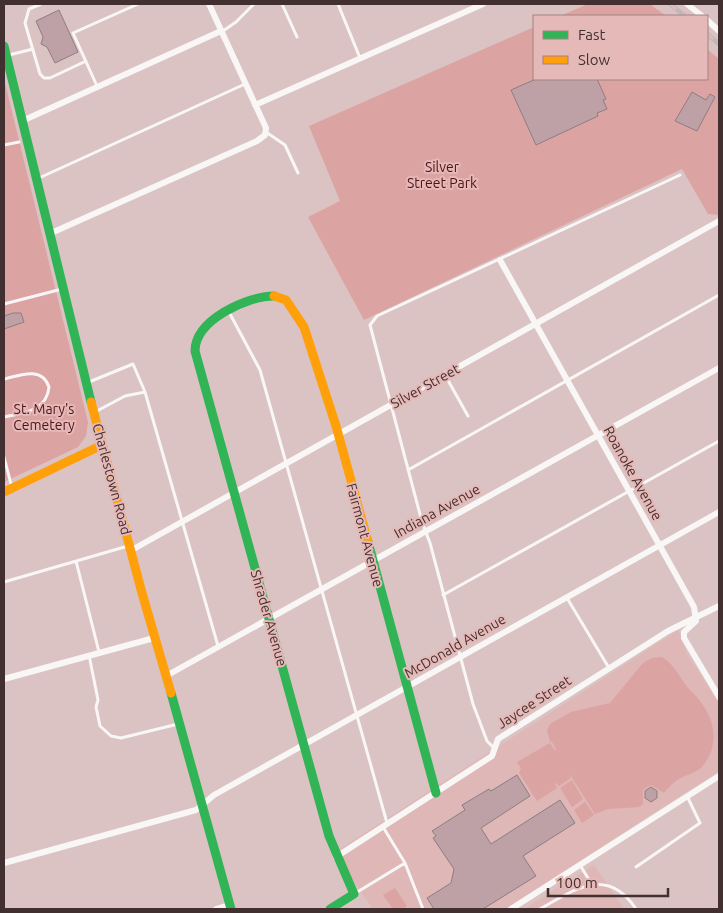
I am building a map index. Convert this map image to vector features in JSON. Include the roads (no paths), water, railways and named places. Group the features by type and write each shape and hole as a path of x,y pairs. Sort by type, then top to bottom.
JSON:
{"street":[{"path":"48,234 187,171 218,160 257,141 266,130 209,4"},
{"path":"255,105 483,4"},
{"path":"687,4 701,15"},
{"path":"708,21 719,31"},
{"path":"22,121 221,31"},
{"name":"Charlestown Road","path":"4,46 48,234 102,445 154,638 204,805 226,885 230,907"},
{"name":"Silver Street","path":"130,548 184,521 338,436 719,221"},
{"name":"Roanoke Avenue","path":"500,260 694,607 696,619"},
{"name":"Fairmont Avenue","path":"229,312 257,299 270,296 286,300 301,320 338,436 436,793"},
{"name":"Shrader Avenue","path":"229,312 205,324 195,339 200,370 336,857 354,894"},
{"name":"Indiana Avenue","path":"166,676 719,368"},
{"path":"8,490 102,445"},
{"name":"McDonald Avenue","path":"4,863 196,810 214,796 719,512"},
{"name":"Jaycee Street","path":"336,857 492,756 493,747 498,740 672,628 696,619 719,606"},
{"path":"696,619 684,632 684,638 719,697"},
{"path":"4,679 154,638"},
{"path":"511,909 719,776"},
{"path":"330,909 354,894"},
{"path":"216,909 230,907"}],"lane":[{"path":"40,4 29,10 25,23 40,74 44,78 50,78 86,61"},
{"path":"97,86 73,33 138,4"},
{"path":"221,31 236,22 254,4"},
{"path":"282,4 297,37"},
{"path":"338,4 360,58"},
{"path":"6,56 32,49"},
{"path":"35,179 246,84"},
{"path":"266,130 285,145 298,173"},
{"path":"4,145 20,142"},
{"path":"493,747 487,741 479,722 460,658 370,330 372,321 680,175"},
{"path":"4,304 62,289"},
{"path":"408,470 719,295"},
{"path":"229,312 258,363 385,826 405,863 423,909"},
{"path":"87,383 133,364 145,392 184,521 218,647"},
{"path":"4,379 33,373 45,378 49,387 46,398 37,409 4,417"},
{"path":"445,375 468,416"},
{"path":"94,413 125,396 145,392"},
{"path":"443,595 719,441"},
{"path":"4,457 8,490"},
{"path":"4,582 76,561 130,548"},
{"path":"76,561 100,652"},
{"path":"567,598 609,669"},
{"path":"89,655 98,700 96,707 100,726 111,736 121,738 180,724"},
{"path":"636,867 700,823 687,796"},
{"path":"354,894 405,863"},
{"path":"580,865 591,883"},
{"path":"540,909 579,887 591,883 606,886 628,896 636,909"}],"railway":[{"path":"670,4 684,15"},
{"path":"708,35 719,44"}],"park label":[{"name":"Silver Street Park","path":"442,176"},
{"name":"St. Mary's Cemetery","path":"44,418"}]}
